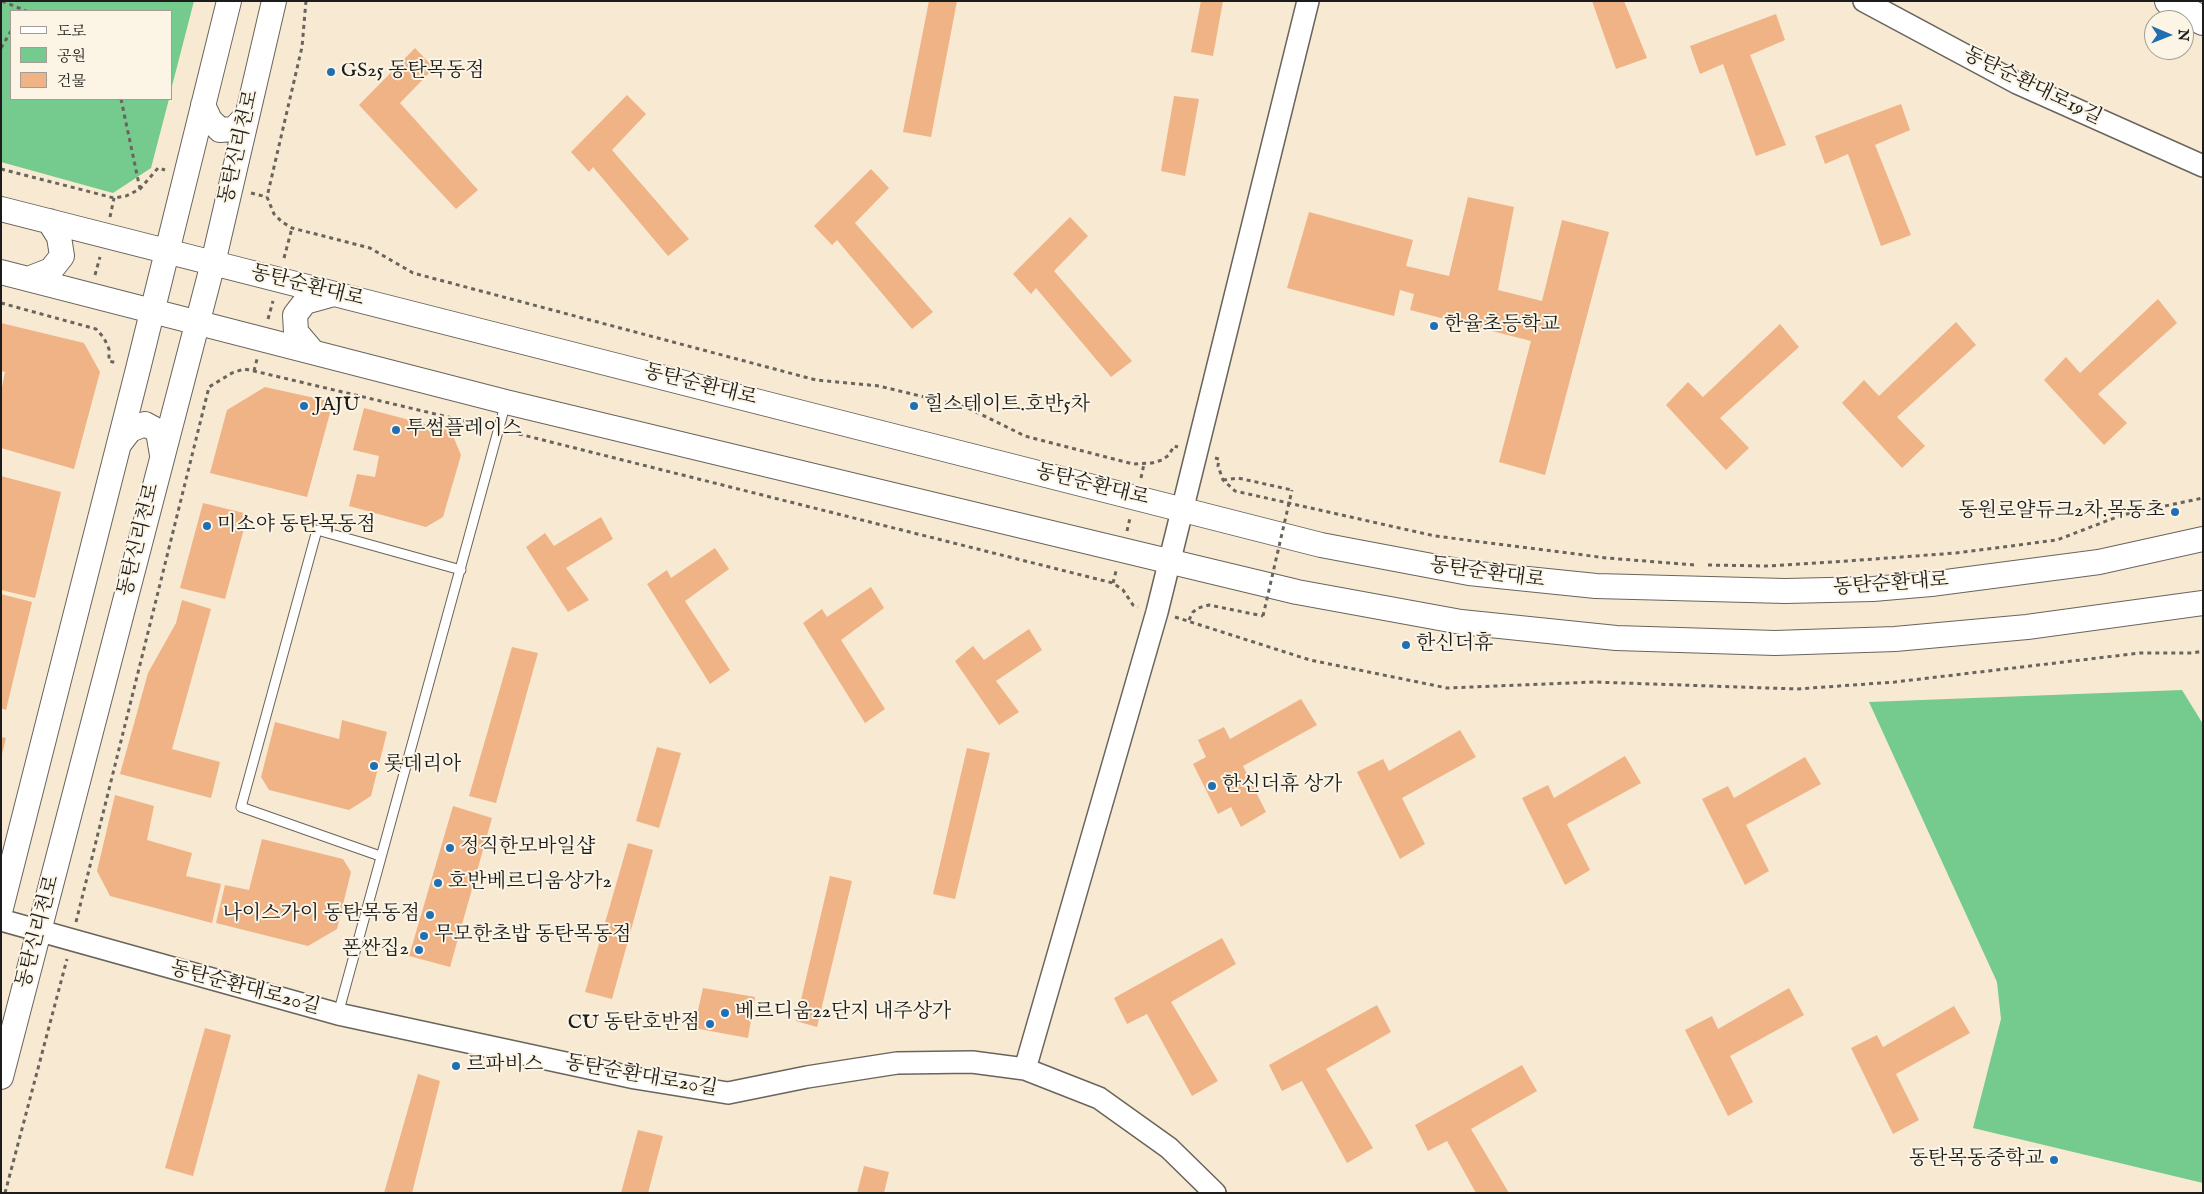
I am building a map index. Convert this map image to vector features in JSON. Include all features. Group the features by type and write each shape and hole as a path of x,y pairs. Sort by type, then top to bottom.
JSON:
{"highway":[{"path":"2169,1 2203,21"}],"main road":[{"path":"1,908 153,312 229,1"},
{"name":"동탄신리천로","path":"1,1078 213,263 274,1"},
{"path":"203,105 210,120 220,130 234,128 247,115"},
{"name":"동탄순환대로","path":"1,209 1321,544 1469,573 1569,584 1680,590 1785,591 1873,589 1931,584 2099,562 2203,539"},
{"path":"28,279 51,270 62,256 59,237 49,221"},
{"path":"1,272 506,402 1171,560 1297,592 1461,622 1616,638 1776,643 1895,639 2027,627 2203,603"},
{"path":"313,352 296,332 295,316 305,302 335,294"},
{"path":"120,443 130,430 145,424 158,431 162,454"}],"street":[{"path":"1025,1070 1171,560 1308,1"},
{"name":"동탄순환대로19길","path":"1864,1 2017,83 2203,166"},
{"name":"동탄순환대로20길","path":"1,920 338,1014 635,1078 728,1093 807,1077 897,1063 972,1062 1025,1070 1099,1098 1169,1148 1215,1193"}],"lane":[{"path":"338,1014 506,402"},
{"path":"380,856 241,807 317,530 461,570"}],"path":[{"path":"2,1 22,10"},
{"path":"306,1 302,48 267,197 274,214 292,228 370,248 413,273 816,380 879,386 966,407 1025,436 1133,464 1144,464 1162,460 1169,455 1174,446"},
{"path":"1,48 10,33"},
{"path":"121,100 140,189"},
{"path":"1,169 114,198 126,196 140,189 158,168"},
{"path":"90,296 114,198"},
{"path":"1,303 96,329 104,338 109,349 109,361"},
{"path":"5,1193 72,940 209,387 232,373 244,370 254,371 499,429 1113,582 1123,590 1133,605"},
{"path":"1219,459 1218,466 1223,480 1235,491 1435,536 1606,558 1698,565"},
{"path":"1113,582 1144,464"},
{"path":"1223,480 1238,478 1292,490 1263,616 1209,605 1198,608 1193,612 1189,620 1310,660 1447,688 1594,682 1796,689 1895,682 2140,653 2203,651"},
{"path":"1707,565 1766,566 1848,561 1956,553 2057,540 2122,515 2203,498"}],"green space":[{"path":"1,1 194,1 172,86 172,10 10,10 10,100 169,100 151,168 113,193 1,162"},
{"path":"2182,690 2203,724 2203,1183 1973,1128 2001,1019 1997,982 1869,702"}],"building":[{"path":"929,1 957,1 931,137 903,132"},
{"path":"1201,1 1223,1 1213,56 1191,52"},
{"path":"1592,1 1624,1 1647,58 1616,69"},
{"path":"1776,14 1785,40 1750,55 1786,145 1756,156 1723,64 1700,74 1690,46"},
{"path":"415,48 434,68 400,103 478,190 456,209 359,105"},
{"path":"627,95 646,114 612,150 689,239 668,256 593,167 589,172 571,152"},
{"path":"1174,96 1199,99 1185,176 1161,171"},
{"path":"1901,104 1910,130 1875,145 1911,235 1881,246 1848,154 1825,164 1815,136"},
{"path":"871,169 889,188 855,223 933,312 912,329 837,240 832,245 814,226"},
{"path":"1468,197 1514,207 1498,290 1542,301 1562,220 1609,232 1545,475 1499,462 1531,341 1410,310 1414,294 1400,290 1394,316 1287,288 1309,212 1413,240 1406,266 1449,276"},
{"path":"1070,217 1088,236 1054,271 1132,361 1111,377 1036,288 1031,294 1013,274"},
{"path":"2158,299 2177,323 2098,394 2127,423 2104,445 2044,380 2066,357 2080,373"},
{"path":"1956,322 1976,345 1897,417 1925,446 1902,468 1842,403 1864,380 1879,396"},
{"path":"1,323 84,343 100,372 74,469 1,448 1,392 5,372 1,371"},
{"path":"1780,324 1799,347 1720,418 1749,448 1726,470 1666,405 1688,382 1703,397"},
{"path":"265,387 333,402 307,497 210,473 227,410"},
{"path":"364,408 451,431 461,455 443,517 426,527 349,506 357,474 375,477 379,456 353,450"},
{"path":"1,476 61,492 35,598 1,590"},
{"path":"203,503 248,514 225,599 180,588"},
{"path":"601,517 613,539 566,568 589,600 568,612 526,547 545,533 554,546"},
{"path":"715,548 729,569 685,601 730,670 710,684 647,584 667,570 671,578"},
{"path":"871,587 884,608 841,640 885,709 865,723 803,623 822,609 827,617"},
{"path":"1,594 32,602 6,710 1,708"},
{"path":"182,600 211,609 172,749 220,762 211,798 120,774 148,673 176,623"},
{"path":"1029,629 1042,650 996,681 1019,712 999,725 955,661 973,646 984,660"},
{"path":"512,647 538,653 496,803 469,796"},
{"path":"1301,699 1317,725 1243,766 1266,812 1241,827 1231,807 1218,814 1193,764 1206,757 1198,740 1224,727 1230,739"},
{"path":"342,720 387,732 371,796 349,810 269,790 261,777 275,722 339,739"},
{"path":"1460,730 1476,757 1402,798 1425,844 1400,859 1357,772 1383,759 1389,771"},
{"path":"1,737 6,738 2,754 1,754"},
{"path":"657,747 681,753 659,828 636,821"},
{"path":"967,748 990,753 955,899 933,894"},
{"path":"1625,756 1641,783 1567,824 1590,870 1565,885 1522,798 1548,785 1554,798"},
{"path":"1805,757 1821,784 1746,825 1769,871 1745,885 1702,799 1728,786 1734,798"},
{"path":"115,795 154,806 147,840 192,853 186,876 221,884 212,923 110,896 97,871"},
{"path":"453,806 492,818 450,967 409,956"},
{"path":"262,839 343,859 351,872 337,929 308,946 216,923 225,885 249,890"},
{"path":"628,843 653,850 612,999 585,992"},
{"path":"830,876 852,881 817,1027 796,1021"},
{"path":"1222,938 1236,964 1171,1002 1218,1081 1192,1096 1147,1014 1127,1024 1114,998"},
{"name":"베르디움22단지 내주상가","path":"703,988 755,997 748,1038 694,1028"},
{"path":"1789,988 1804,1015 1730,1056 1753,1102 1728,1116 1685,1030 1712,1016 1718,1029"},
{"path":"1377,1005 1391,1032 1326,1069 1373,1148 1347,1163 1302,1081 1282,1091 1269,1065"},
{"path":"1954,1006 1970,1033 1896,1074 1919,1120 1893,1134 1851,1048 1877,1035 1883,1047"},
{"path":"205,1028 231,1035 193,1176 165,1168"},
{"path":"1522,1065 1537,1091 1471,1129 1509,1193 1476,1193 1447,1141 1428,1151 1415,1125"},
{"path":"418,1074 440,1081 412,1193 384,1193"},
{"path":"638,1130 663,1136 648,1193 621,1193"},
{"path":"864,1166 889,1172 884,1193 857,1193"}],"place":[{"name":"GS25 동탄목동점","path":"331,72"},
{"name":"한율초등학교","path":"1434,326"},
{"name":"JAJU","path":"304,406"},
{"name":"힐스테이트.호반5차","path":"914,406"},
{"name":"투썸플레이스","path":"396,430"},
{"name":"동원로얄듀크2차.목동초","path":"2175,512"},
{"name":"미소야 동탄목동점","path":"207,526"},
{"name":"한신더휴","path":"1406,645"},
{"name":"롯데리아","path":"374,766"},
{"name":"한신더휴 상가","path":"1212,786"},
{"name":"정직한모바일샵","path":"450,848"},
{"name":"호반베르디움상가2","path":"438,883"},
{"name":"나이스가이 동탄목동점","path":"430,915"},
{"name":"무모한초밥 동탄목동점","path":"424,936"},
{"name":"폰싼집2","path":"419,950"},
{"name":"베르디움22단지 내주상가","path":"725,1013"},
{"name":"CU 동탄호반점","path":"710,1024"},
{"name":"르파비스","path":"456,1066"},
{"name":"동탄목동중학교","path":"2054,1160"}]}
